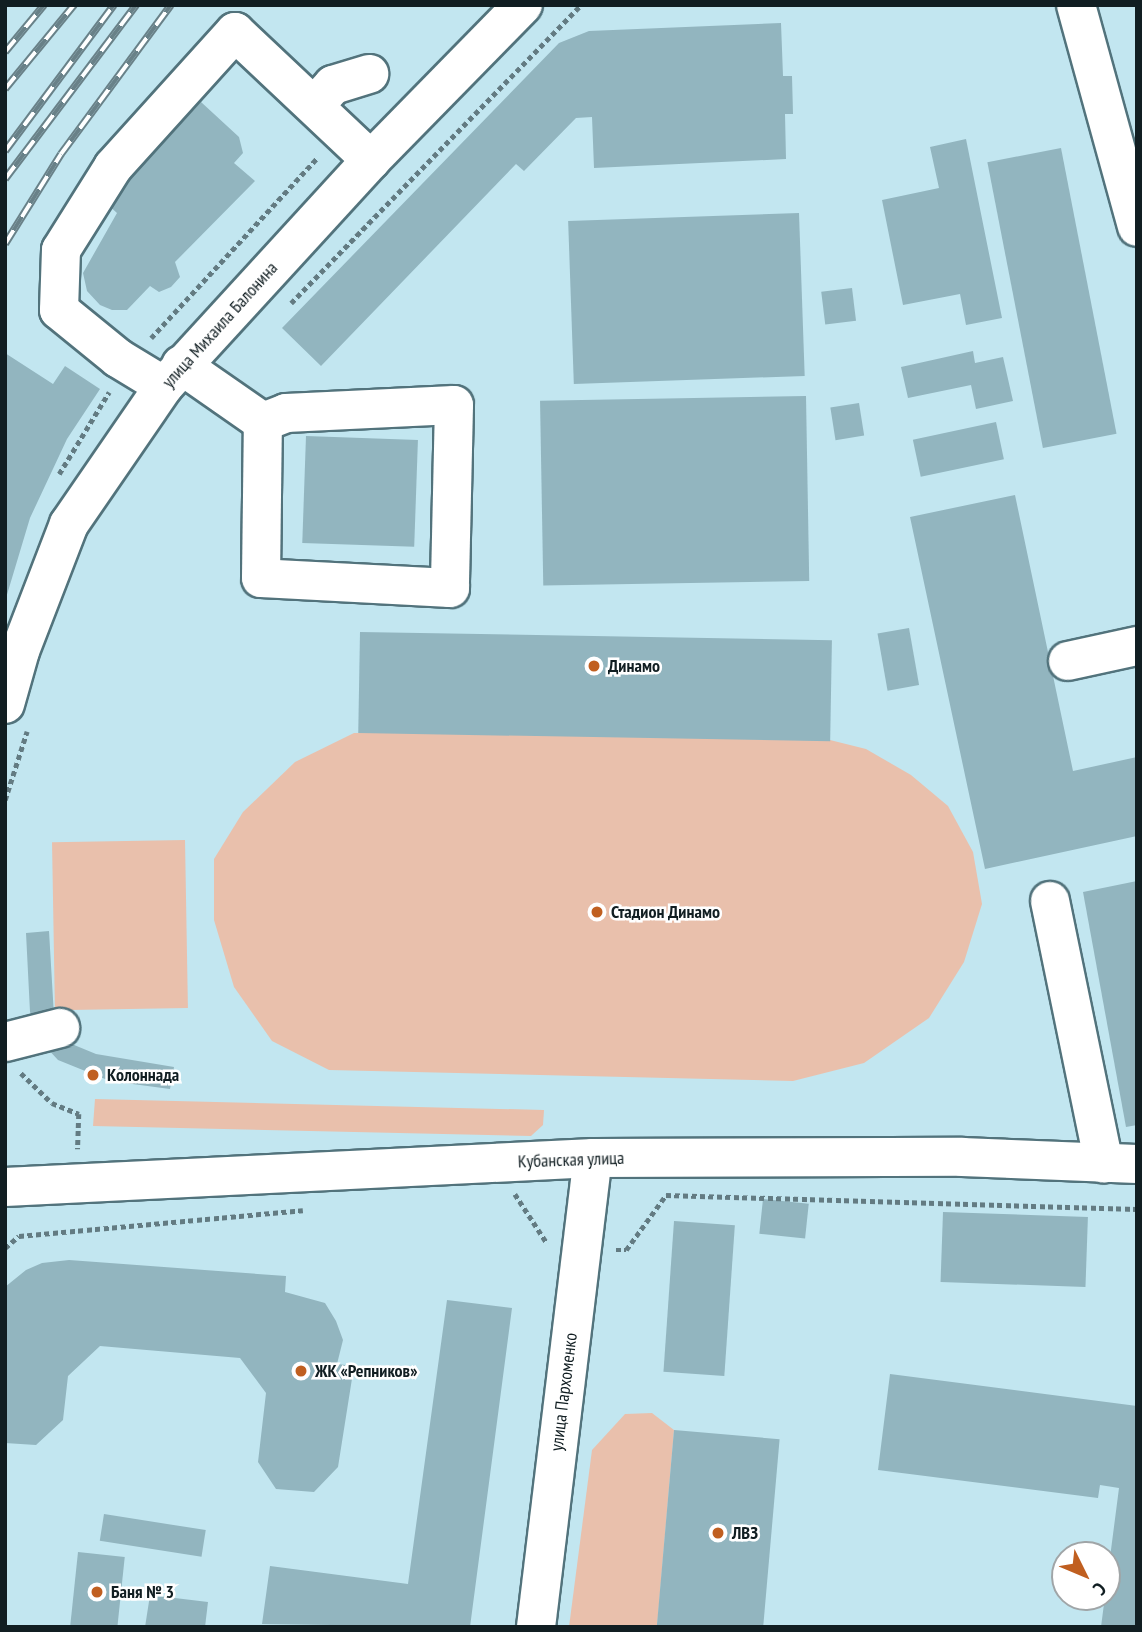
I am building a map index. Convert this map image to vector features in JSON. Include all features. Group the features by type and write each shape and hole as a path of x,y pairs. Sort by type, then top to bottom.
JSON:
{"main road":[{"name":"улица Михаила Балонина","path":"5,705 20,651 69,524 173,375 371,160 523,5"},
{"path":"1076,5 1137,227"},
{"path":"263,422 261,578 450,588 454,405 286,413 263,422 173,375 118,358 59,310 61,250 113,167 234,32 371,160"},
{"path":"315,105 333,85 369,74"},
{"path":"1068,661 1137,646"},
{"path":"1050,901 1120,1164"},
{"path":"10,1055 60,1028"},
{"name":"Кубанская улица","path":"5,1188 593,1158 962,1157 1120,1164"},
{"name":"улица Пархоменко","path":"536,1627 593,1158"}],"path":[{"path":"10,1055 52,1103"}],"shaded area":[{"name":"Стадион Динамо","path":"354,733 802,733 866,749 911,775 948,806 973,852 982,904 964,962 929,1018 864,1063 793,1081 329,1070 272,1041 234,987 214,920 214,859 243,812 295,762"},
{"path":"185,840 188,1008 55,1010 52,842"},
{"path":"95,1099 544,1110 543,1125 531,1136 93,1126"},
{"path":"652,1413 674,1430 657,1627 569,1627 592,1450 625,1414"}],"building":[{"path":"781,23 783,76 792,76 793,114 785,114 786,159 594,168 592,117 576,118 524,171 516,164 321,366 282,328 559,43 589,31"},
{"path":"201,102 239,137 243,153 234,163 255,181 175,262 180,277 171,287 159,292 150,286 127,310 112,310 100,305 87,291 83,273 117,213 106,203"},
{"path":"966,139 1002,318 966,325 960,294 903,305 882,200 939,188 930,147"},
{"path":"1061,148 1117,434 1043,448 987,162"},
{"path":"799,213 805,376 574,384 568,221"},
{"path":"852,288 856,321 825,325 821,292"},
{"path":"973,351 975,363 1003,357 1013,401 976,409 971,385 908,398 901,367"},
{"path":"5,353 53,384 65,366 100,389 67,439 30,518 6,598"},
{"path":"806,396 809,581 543,586 540,401"},
{"path":"859,403 864,436 836,440 830,408"},
{"path":"996,422 1004,459 921,477 913,440"},
{"path":"306,436 418,440 414,547 302,543"},
{"path":"1015,495 1073,771 1137,757 1137,836 985,869 910,517"},
{"path":"909,628 919,685 888,691 877,634"},
{"name":"Динамо","path":"360,632 832,640 830,741 358,733"},
{"path":"1137,881 1137,1125 1126,1127 1083,892"},
{"path":"49,931 54,1016 62,1040 96,1054 174,1067 170,1089 110,1081 58,1060 46,1047 30,1012 26,933"},
{"path":"763,1199 809,1204 805,1239 759,1234"},
{"path":"943,1212 1088,1217 1085,1287 941,1282"},
{"path":"674,1221 735,1225 724,1376 663,1372"},
{"name":"ЖК «Репников»","path":"69,1260 286,1276 285,1292 325,1303 343,1340 337,1364 354,1366 338,1467 314,1492 276,1489 258,1462 266,1393 240,1358 100,1346 68,1376 63,1420 36,1445 5,1443 5,1287 26,1270 42,1263"},
{"path":"447,1300 512,1308 470,1627 262,1624 270,1566 408,1584"},
{"path":"890,1374 1137,1406 1137,1627 1101,1627 1103,1611 1121,1611 1121,1541 1112,1541 1119,1488 1100,1485 1098,1498 878,1470"},
{"name":"ЛВЗ","path":"674,1430 780,1439 763,1627 657,1627"},
{"path":"104,1514 206,1530 202,1557 100,1541"},
{"name":"Баня № 3","path":"78,1552 125,1557 117,1627 70,1627"},
{"path":"150,1595 208,1602 205,1627 145,1627"}],"railway":[{"path":"5,52 44,5"},
{"path":"5,89 74,5"},
{"path":"5,151 114,5"},
{"path":"5,179 136,5"},
{"path":"5,244 61,154 171,5"}],"place":[{"name":"Динамо","path":"594,666"},
{"name":"Стадион Динамо","path":"597,912"},
{"name":"Колоннада","path":"93,1075"},
{"name":"ЖК «Репников»","path":"301,1371"},
{"name":"ЛВЗ","path":"718,1533"},
{"name":"Баня № 3","path":"97,1592"}]}
